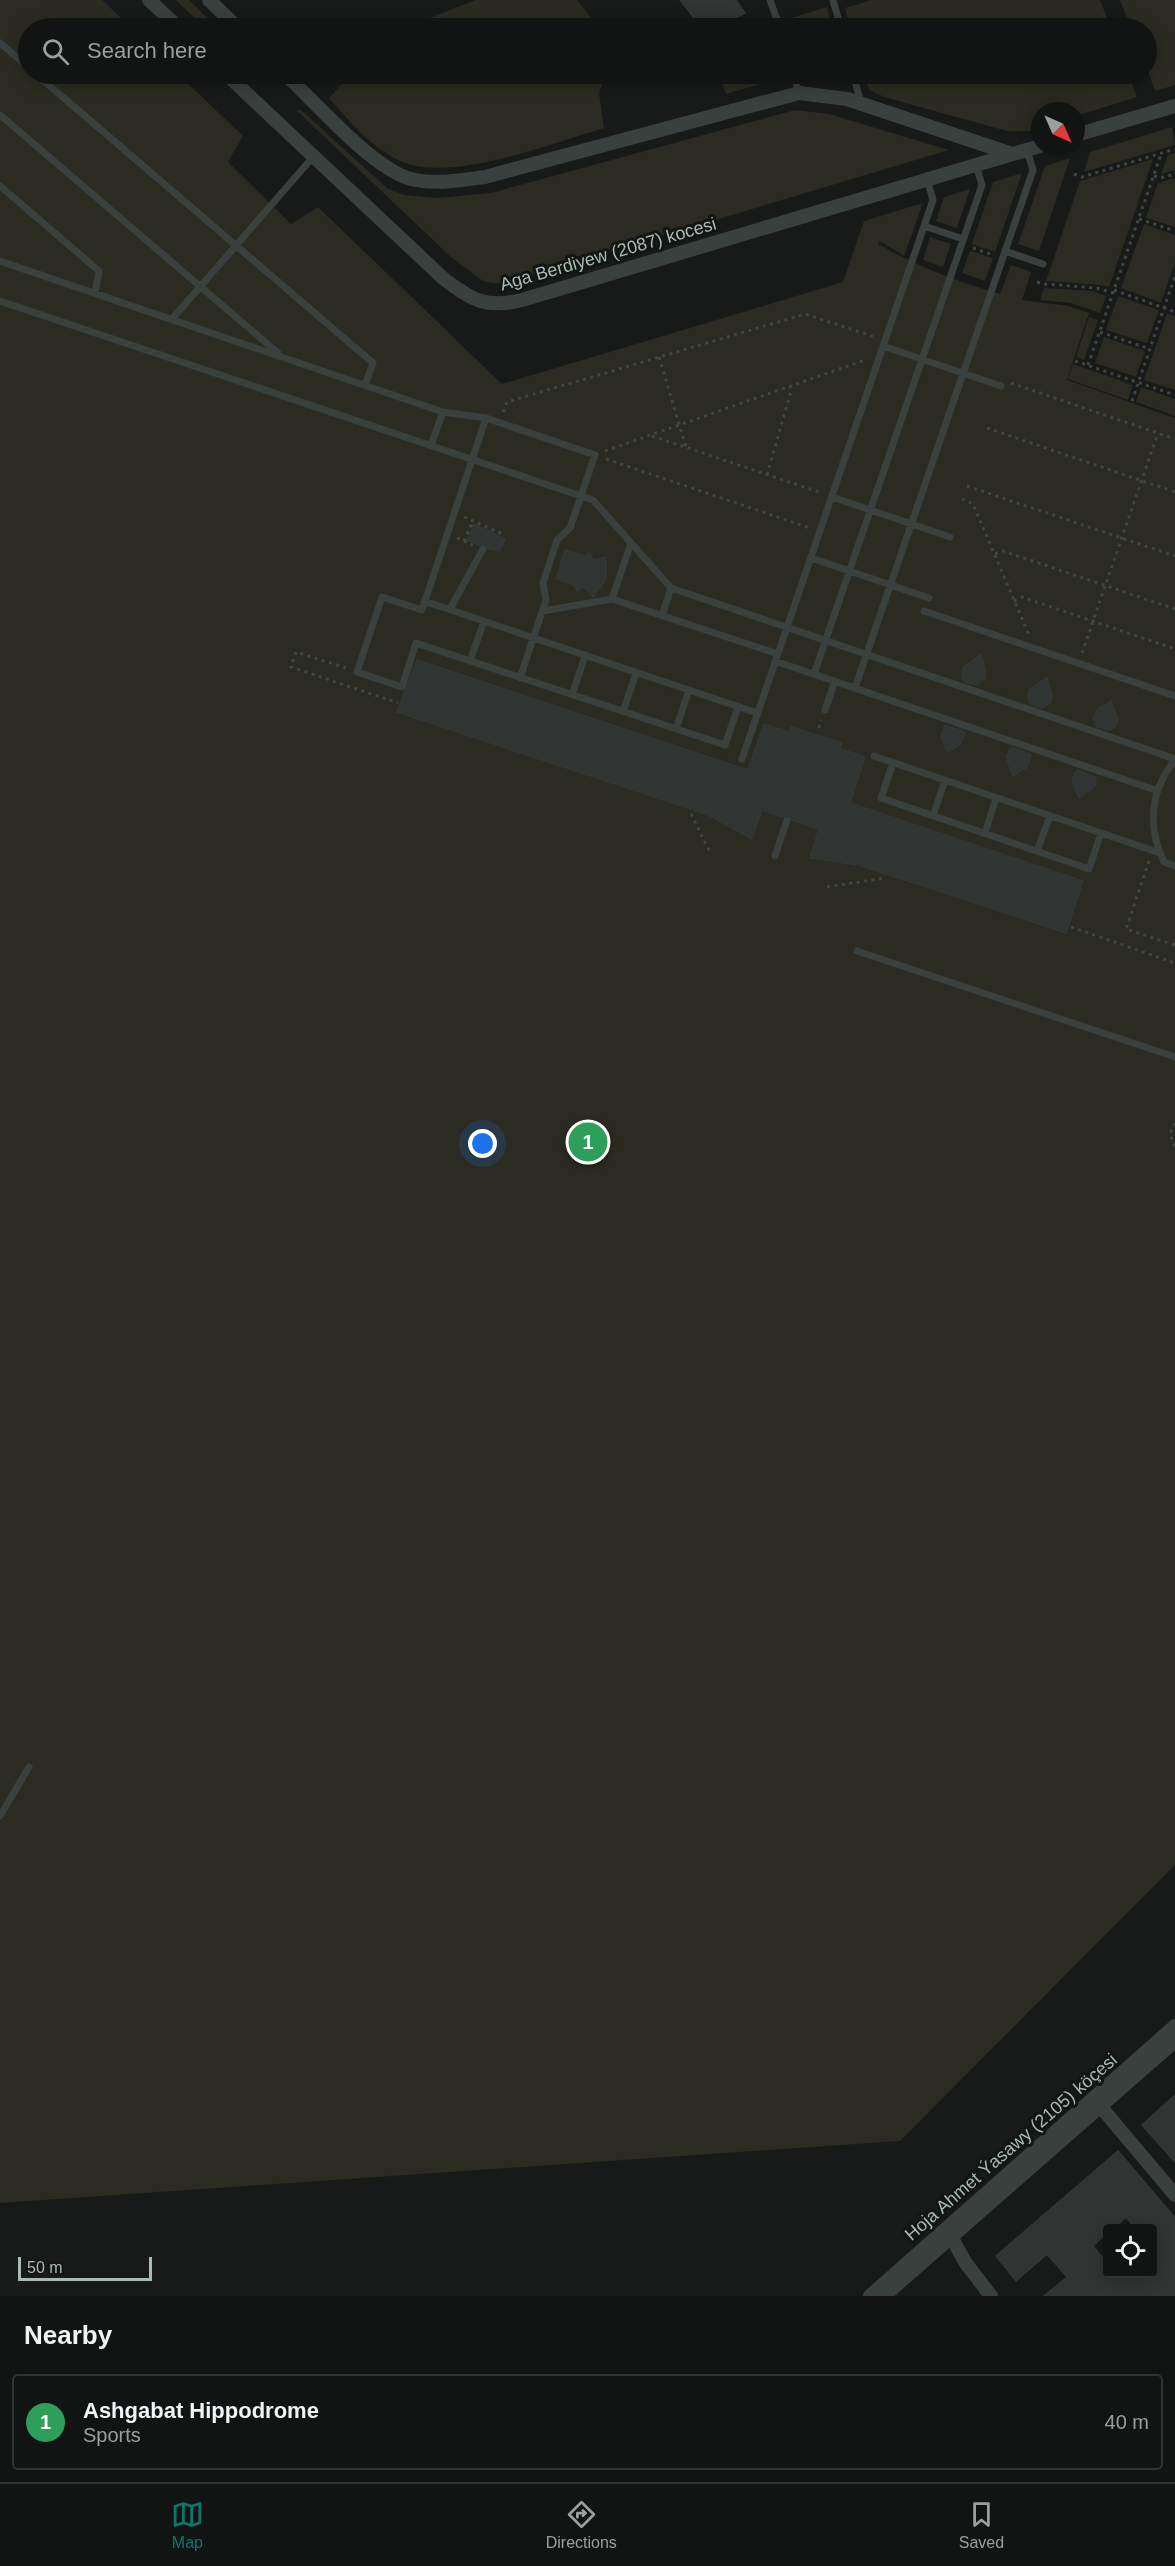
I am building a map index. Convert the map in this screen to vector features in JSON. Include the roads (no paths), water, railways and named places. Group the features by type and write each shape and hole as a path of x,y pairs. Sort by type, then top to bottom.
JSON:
{"street":[{"path":"149,0 168,18"},
{"path":"209,0 228,18"},
{"name":"Aga Berdiyew (2087) kocesi","path":"237,84 444,279 474,299 495,304 522,300 1031,149"},
{"path":"295,84 375,161 410,178 440,182 485,177 799,93 861,103 1012,154"},
{"path":"1085,132 1175,106"},
{"name":"Hoja Ahmet Ýasawy (2105) köçesi","path":"870,2296 949,2232 1097,2102 1175,2026"},
{"name":"Hoja Ahmet Ýasawy (2105) köçesi","path":"1097,2102 1175,2041"},
{"path":"1097,2102 1175,2195"},
{"path":"949,2232 965,2262 991,2296"},
{"name":"Hoja Ahmet Ýasawy (2105) köçesi","path":"884,2296 949,2232"}],"lane":[{"path":"770,0 776,18"},
{"path":"833,0 838,18"},
{"path":"0,43 18,58"},
{"path":"48,84 373,363 365,385"},
{"path":"796,84 799,93"},
{"path":"856,84 861,103"},
{"path":"0,115 282,357"},
{"path":"171,319 313,156"},
{"path":"855,688 1033,170 1034,156"},
{"path":"814,674 982,185 976,165"},
{"path":"742,759 933,200 927,179"},
{"path":"0,186 99,271 95,293"},
{"path":"924,226 962,242"},
{"path":"1004,255 1043,264"},
{"path":"0,261 443,412 486,418 595,455 570,528 557,540 543,583 546,600 520,678"},
{"path":"0,301 593,500 671,588 1175,759 1165,773 1158,791 1153,824 1157,852 1164,862 1175,866"},
{"path":"884,343 963,373 1002,383"},
{"path":"431,446 443,412"},
{"path":"486,418 422,610 382,597 357,672 402,687 416,643 725,745 738,707"},
{"path":"832,496 950,537"},
{"path":"612,599 631,543"},
{"path":"450,609 483,549"},
{"path":"811,558 929,598"},
{"path":"662,616 671,588"},
{"path":"543,610 612,599 777,658 814,674 1158,791"},
{"path":"424,601 758,713"},
{"path":"924,611 1175,696"},
{"path":"470,661 484,621"},
{"path":"572,695 585,656"},
{"path":"624,712 636,673"},
{"path":"825,710 835,681"},
{"path":"676,729 689,690"},
{"path":"874,756 1157,852"},
{"path":"893,763 881,798 1089,869 1101,833"},
{"path":"933,816 945,780"},
{"path":"984,833 996,798"},
{"path":"1037,851 1050,816"},
{"path":"775,856 787,820"},
{"path":"857,951 1175,1057"},
{"path":"0,1816 29,1767"}],"place":[{"name":"Ashgabat Hippodrome","path":"588,1142"}]}
